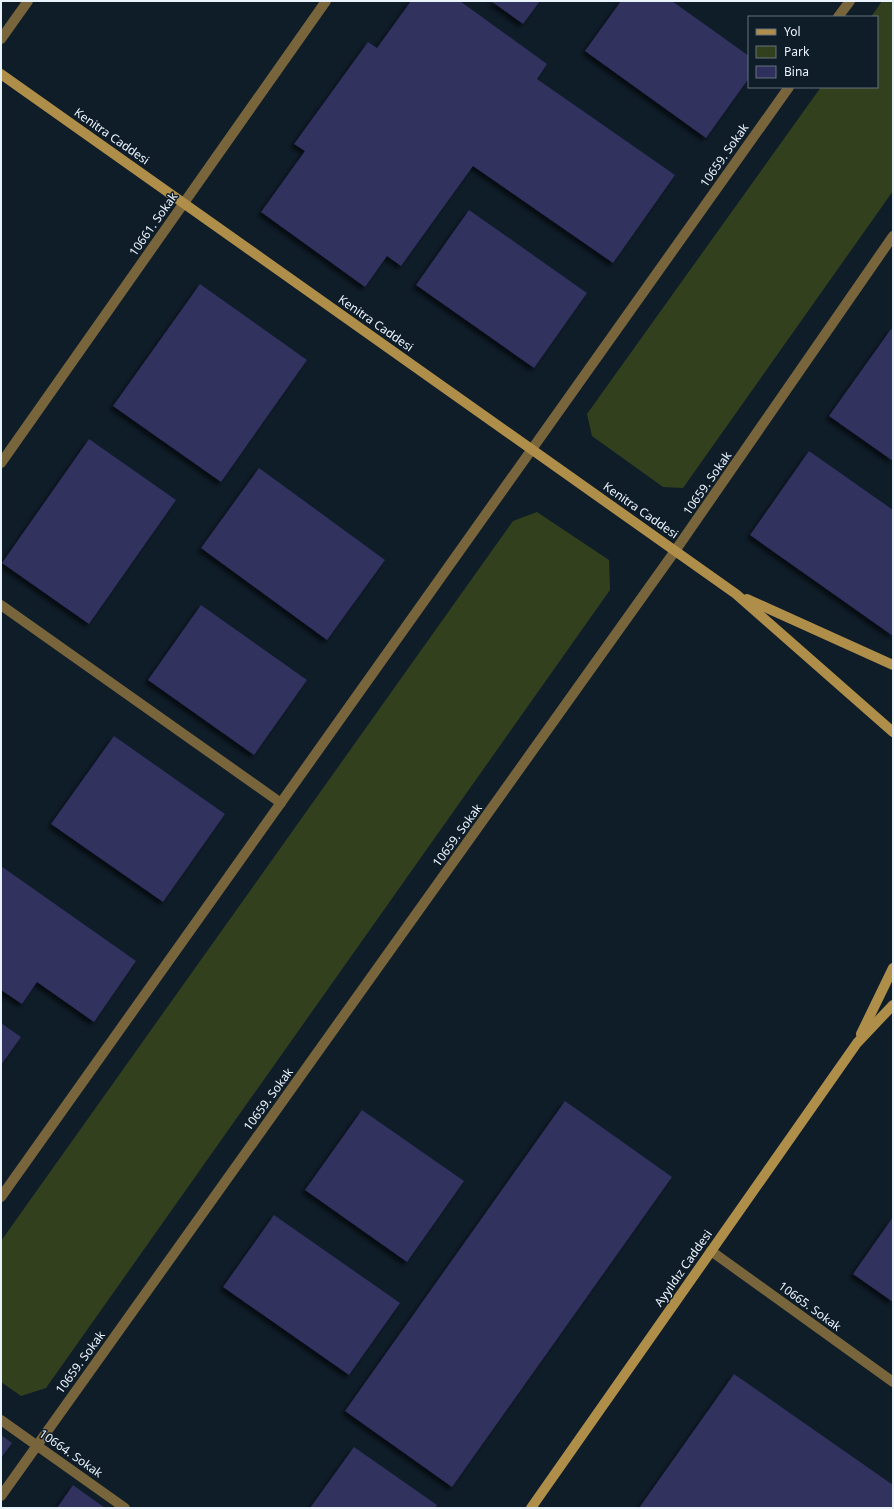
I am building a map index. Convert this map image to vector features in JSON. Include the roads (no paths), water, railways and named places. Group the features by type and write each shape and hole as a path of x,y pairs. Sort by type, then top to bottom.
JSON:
{"street":[{"path":"1,39 28,1"},
{"name":"10661. Sokak","path":"1,463 326,1"},
{"path":"839,16 850,1"},
{"name":"Kenitra Caddesi","path":"1,74 736,594"},
{"name":"10659. Sokak","path":"1,1197 788,88"},
{"name":"10659. Sokak","path":"1,1496 676,551 893,236"},
{"path":"736,594 893,665"},
{"path":"736,594 893,732"},
{"path":"1,605 281,803"},
{"name":"Ayyıldız Caddesi","path":"857,1043 893,968"},
{"name":"Ayyıldız Caddesi","path":"531,1508 857,1043 893,1005"},
{"name":"10665. Sokak","path":"711,1251 893,1382"},
{"name":"10664. Sokak","path":"1,1420 126,1508"}]}
